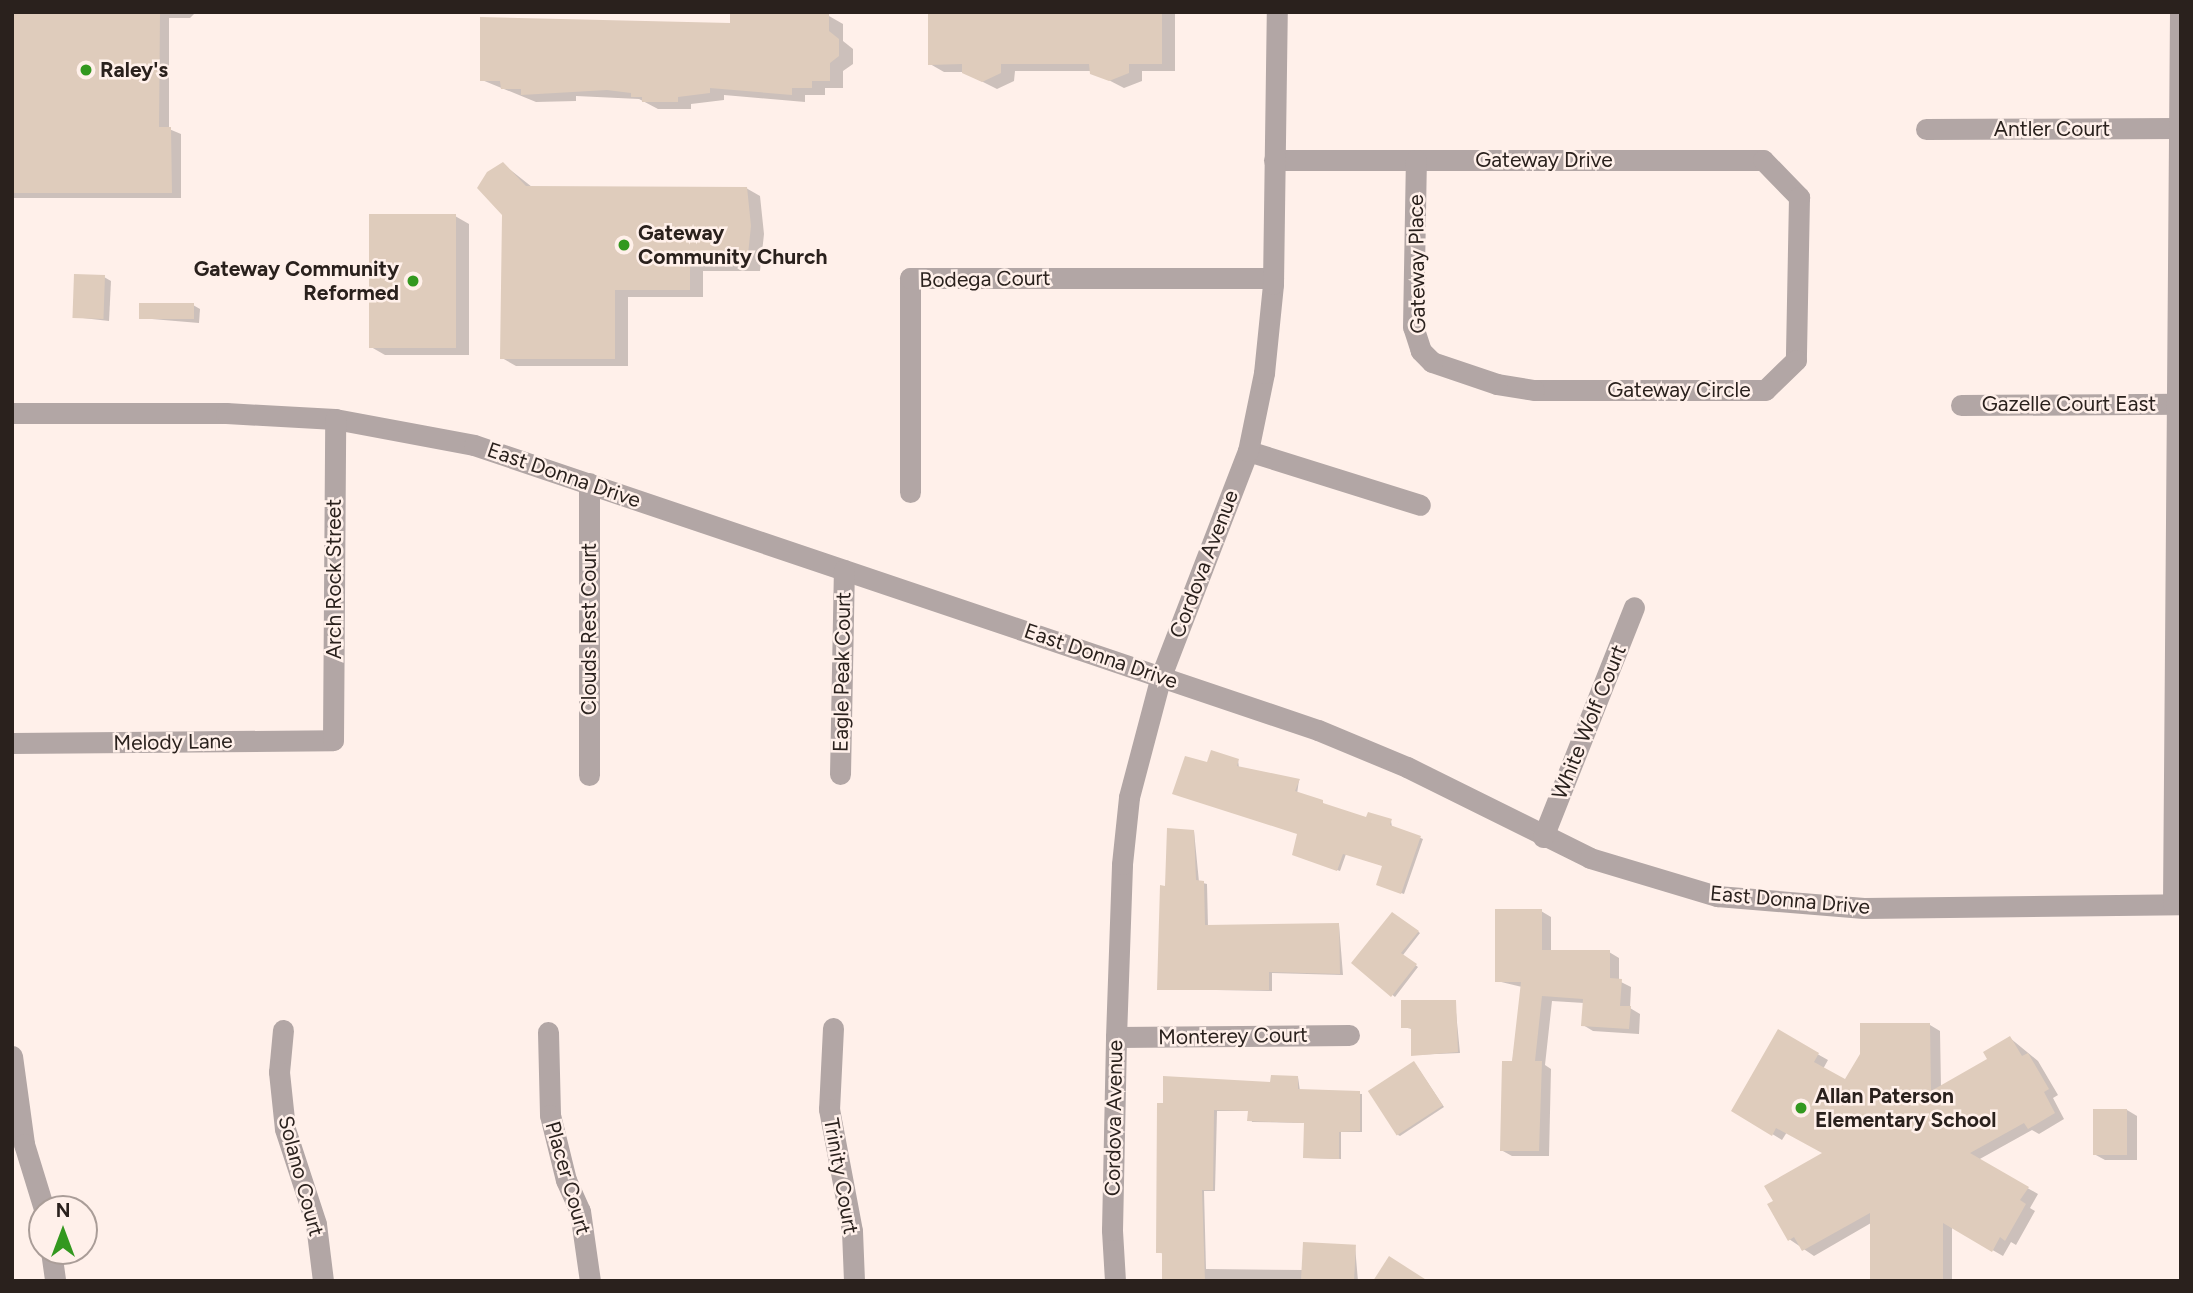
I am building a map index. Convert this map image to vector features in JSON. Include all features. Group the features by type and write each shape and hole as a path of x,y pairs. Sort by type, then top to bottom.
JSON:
{"street":[{"name":"Cordova Avenue","path":"1115,1281 1112,1230 1116,1037 1122,864 1129,797 1161,676 1248,451 1264,373 1273,278 1277,12"},
{"path":"2177,904 2176,404 2179,342 2180,12"},
{"name":"Antler Court","path":"1926,129 2178,128"},
{"name":"Gateway Drive","path":"1275,160 1763,160 1799,197"},
{"name":"Gateway Place","path":"1416,160 1413,327 1421,351 1432,362"},
{"name":"Gateway Circle","path":"1432,362 1497,384 1534,390 1765,390 1796,360 1799,197"},
{"name":"Bodega Court","path":"910,492 910,278 1273,278"},
{"name":"Gazelle Court East","path":"1961,405 2176,404"},
{"name":"East Donna Drive","path":"12,413 226,414 335,419 474,445 1161,676 1363,748 1543,837 1652,880 1746,900 1864,908 2177,904"},
{"name":"Arch Rock Street","path":"333,740 335,419"},
{"path":"1248,451 1420,505"},
{"name":"Clouds Rest Court","path":"589,483 589,775"},
{"name":"Eagle Peak Court","path":"840,774 844,570"},
{"name":"White Wolf Court","path":"1543,837 1634,607"},
{"name":"Melody Lane","path":"12,743 333,740"},
{"name":"Trinity Court","path":"833,1028 829,1109 852,1231 854,1281"},
{"name":"Solano Court","path":"283,1030 279,1072 285,1129 316,1224 323,1281"},
{"name":"Placer Court","path":"548,1032 550,1115 566,1180 580,1211 590,1281"},
{"name":"Monterey Court","path":"1116,1037 1349,1035"},
{"path":"12,1056 24,1144 40,1195"}],"building":[{"name":"Raley's","path":"12,12 160,12 159,127 171,127 172,193 12,193"},
{"path":"928,12 1162,12 1162,64 1129,64 1129,73 1109,81 1090,74 1089,64 1001,64 1001,73 982,82 962,73 962,64 928,65"},
{"path":"730,14 829,14 829,31 839,39 839,56 830,63 830,81 812,81 812,88 792,88 792,95 710,88 710,93 678,97 678,102 642,102 642,97 631,97 631,93 607,90 521,95 521,89 501,89 500,81 480,81 480,17 730,23"},
{"name":"Gateway Community Church","path":"503,162 526,186 747,187 751,226 747,264 690,264 690,290 615,290 615,359 500,359 502,215 477,188 487,172"},
{"name":"Gateway Community Reformed","path":"369,214 456,214 456,348 369,348"},
{"path":"74,274 105,275 103,319 72,318"},
{"path":"139,303 194,303 194,319 139,319"},
{"path":"1211,750 1239,759 1237,766 1300,779 1295,791 1366,817 1368,812 1392,819 1390,825 1421,836 1401,894 1376,885 1382,866 1343,854 1337,871 1292,855 1297,834 1172,794 1185,756 1207,762"},
{"path":"1167,828 1194,830 1196,880 1204,881 1205,925 1339,923 1340,974 1269,972 1269,990 1157,990 1160,885 1165,886"},
{"path":"1495,909 1542,909 1542,950 1610,950 1610,978 1622,979 1620,1006 1631,1006 1629,1029 1581,1026 1583,999 1542,996 1535,1061 1542,1061 1539,1151 1500,1151 1502,1061 1512,1061 1521,982 1495,982"},
{"path":"1392,912 1419,931 1401,953 1417,964 1391,997 1351,963"},
{"path":"1401,1000 1456,1000 1458,1052 1411,1056 1411,1028 1401,1028"},
{"path":"1860,1023 1930,1023 1931,1091 1987,1059 1983,1052 2010,1036 2022,1056 2028,1053 2049,1089 2044,1092 2055,1113 2028,1129 2024,1123 1970,1153 2029,1187 2020,1200 2026,1204 2005,1241 2000,1237 1992,1252 1943,1223 1943,1281 1870,1281 1870,1213 1802,1251 1794,1237 1788,1241 1767,1204 1773,1201 1764,1186 1822,1153 1776,1128 1772,1136 1731,1111 1778,1029 1819,1053 1814,1062 1845,1079 1860,1054"},
{"path":"1414,1061 1443,1105 1397,1135 1368,1091"},
{"path":"1271,1075 1298,1076 1298,1089 1360,1091 1360,1131 1339,1132 1339,1159 1303,1158 1304,1123 1247,1121 1248,1111 1214,1110 1213,1190 1202,1190 1205,1281 1162,1281 1162,1253 1156,1253 1157,1103 1163,1103 1163,1076 1270,1082"},
{"path":"2093,1109 2127,1109 2127,1155 2093,1155"},
{"path":"1303,1242 1356,1245 1354,1281 1301,1281"},
{"path":"1389,1256 1428,1281 1373,1281"}],"place":[{"name":"Raley's","path":"86,70"},
{"name":"Gateway Community Church","path":"624,245"},
{"name":"Gateway Community Reformed","path":"413,281"},
{"name":"Allan Paterson Elementary School","path":"1801,1108"}]}
